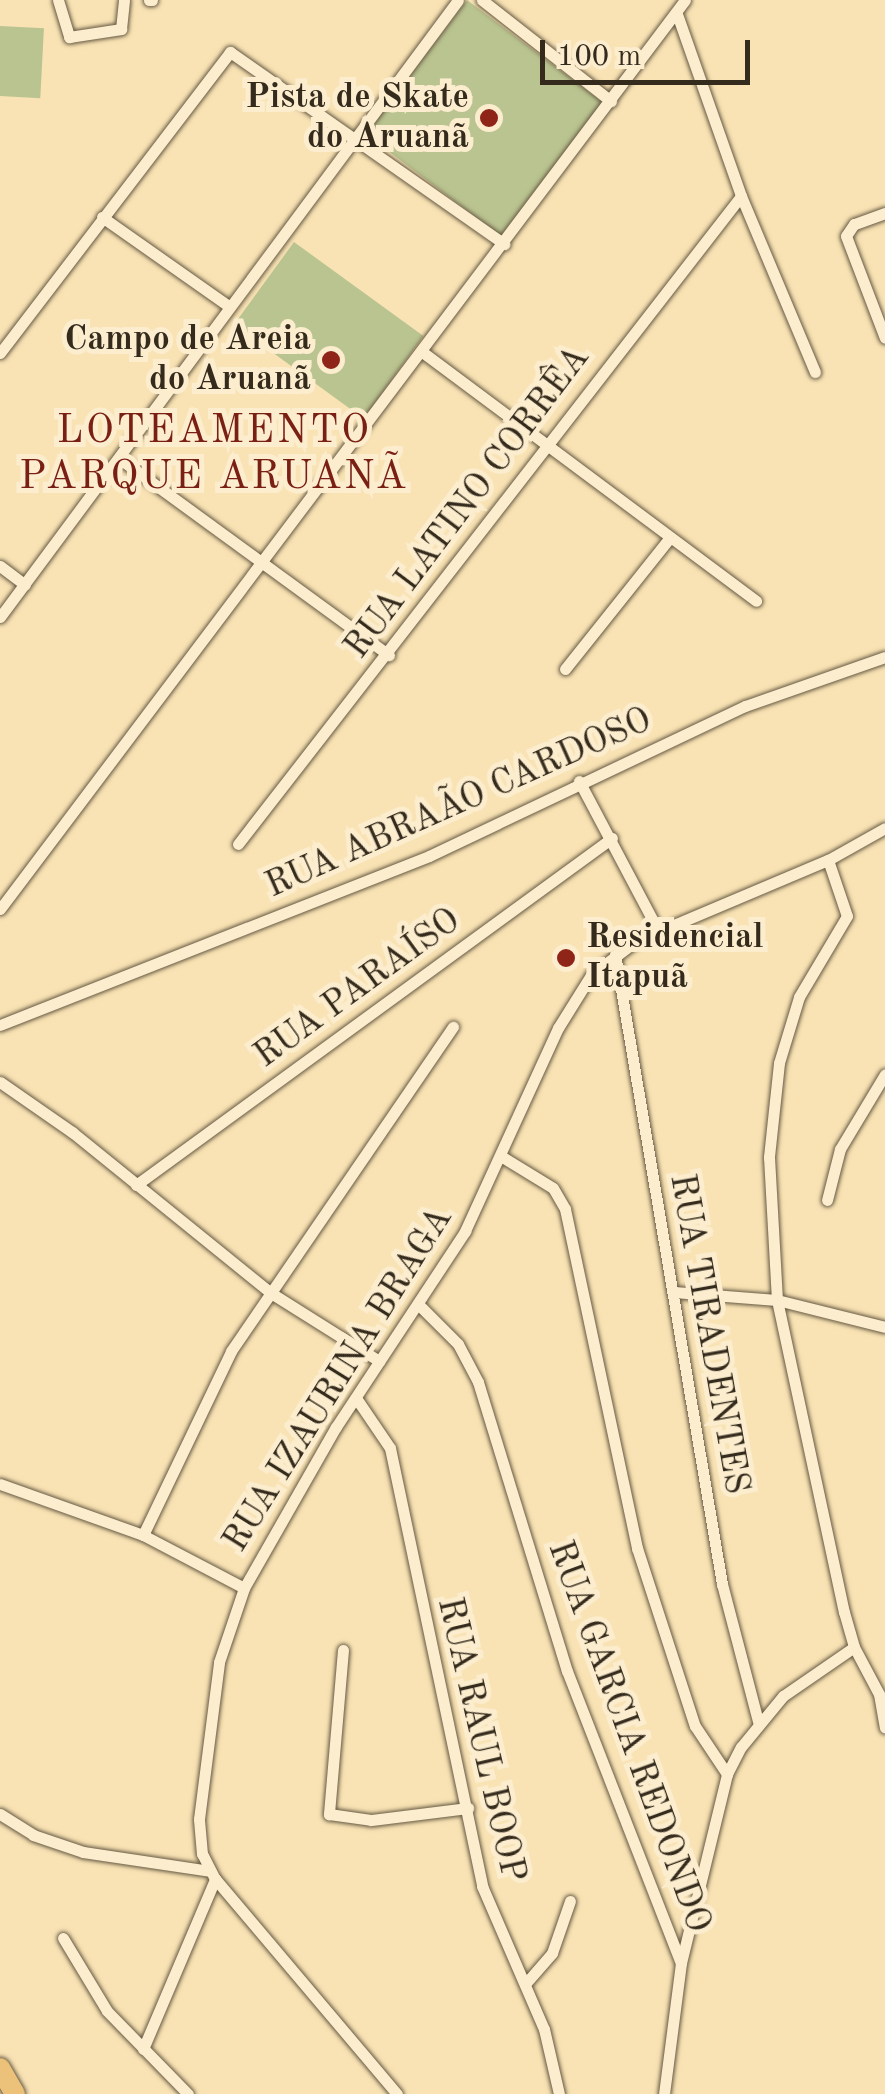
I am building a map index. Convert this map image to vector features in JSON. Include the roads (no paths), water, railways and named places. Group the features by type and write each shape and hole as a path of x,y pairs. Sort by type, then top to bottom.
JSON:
{"highway":[{"path":"0,2068 15,2094"}],"street":[{"path":"58,0 69,37 121,28 124,0"},
{"path":"0,617 458,0"},
{"path":"482,0 611,102"},
{"path":"0,909 685,0"},
{"path":"677,14 741,196 815,372"},
{"path":"0,353 230,52 357,135 504,244"},
{"name":"RUA LATINO CORRÊA","path":"238,844 389,655 546,443 741,196"},
{"path":"885,213 854,224 846,236 882,319 885,338"},
{"path":"102,217 230,307"},
{"path":"422,351 668,540 756,601"},
{"path":"120,459 389,655"},
{"path":"565,669 668,540"},
{"path":"0,566 25,585"},
{"name":"RUA ABRAÃO CARDOSO","path":"0,1025 428,856 745,706 885,657"},
{"path":"580,781 658,930"},
{"name":"RUA IZAURINA BRAGA","path":"397,2094 212,1875 199,1819 219,1662 244,1588 356,1398 419,1305 504,1158 572,999 615,954 658,930 828,860 885,828"},
{"name":"RUA PARAÍSO","path":"136,1186 612,838"},
{"path":"828,860 847,916 799,997 779,1063 769,1157 777,1300 854,1647 882,1695 885,1726"},
{"name":"RUA TIRADENTES","path":"615,954 722,1584 758,1720"},
{"path":"143,1536 196,1416 271,1293 453,1028"},
{"path":"827,1200 840,1150 885,1074"},
{"path":"0,1082 271,1293 379,1361"},
{"path":"504,1158 554,1188 566,1209 637,1548 696,1726 728,1774"},
{"path":"674,1292 777,1300 885,1328"},
{"name":"RUA GARCIA REDONDO","path":"419,1305 458,1344 478,1382 567,1671 681,1963 664,2094"},
{"name":"RUA RAUL BOOP","path":"356,1398 390,1448 482,1886 526,1984 560,2094"},
{"path":"0,1484 143,1536 244,1588"},
{"path":"681,1963 728,1774 758,1720 815,1670 854,1647"},
{"path":"342,1650 329,1814 371,1820 468,1808"},
{"path":"0,1814 33,1836 83,1852 212,1875 143,2050"},
{"path":"526,1984 552,1953 570,1900"},
{"path":"63,1938 107,2011 188,2094"}],"place":[{"name":"Pista de Skate do Aruanã","path":"489,118"},
{"name":"Campo de Areia do Aruanã","path":"331,360"},
{"name":"Residencial Itapuã","path":"566,958"}],"district":[{"name":"LOTEAMENTO PARQUE ARUANÃ","path":"214,455"}]}
